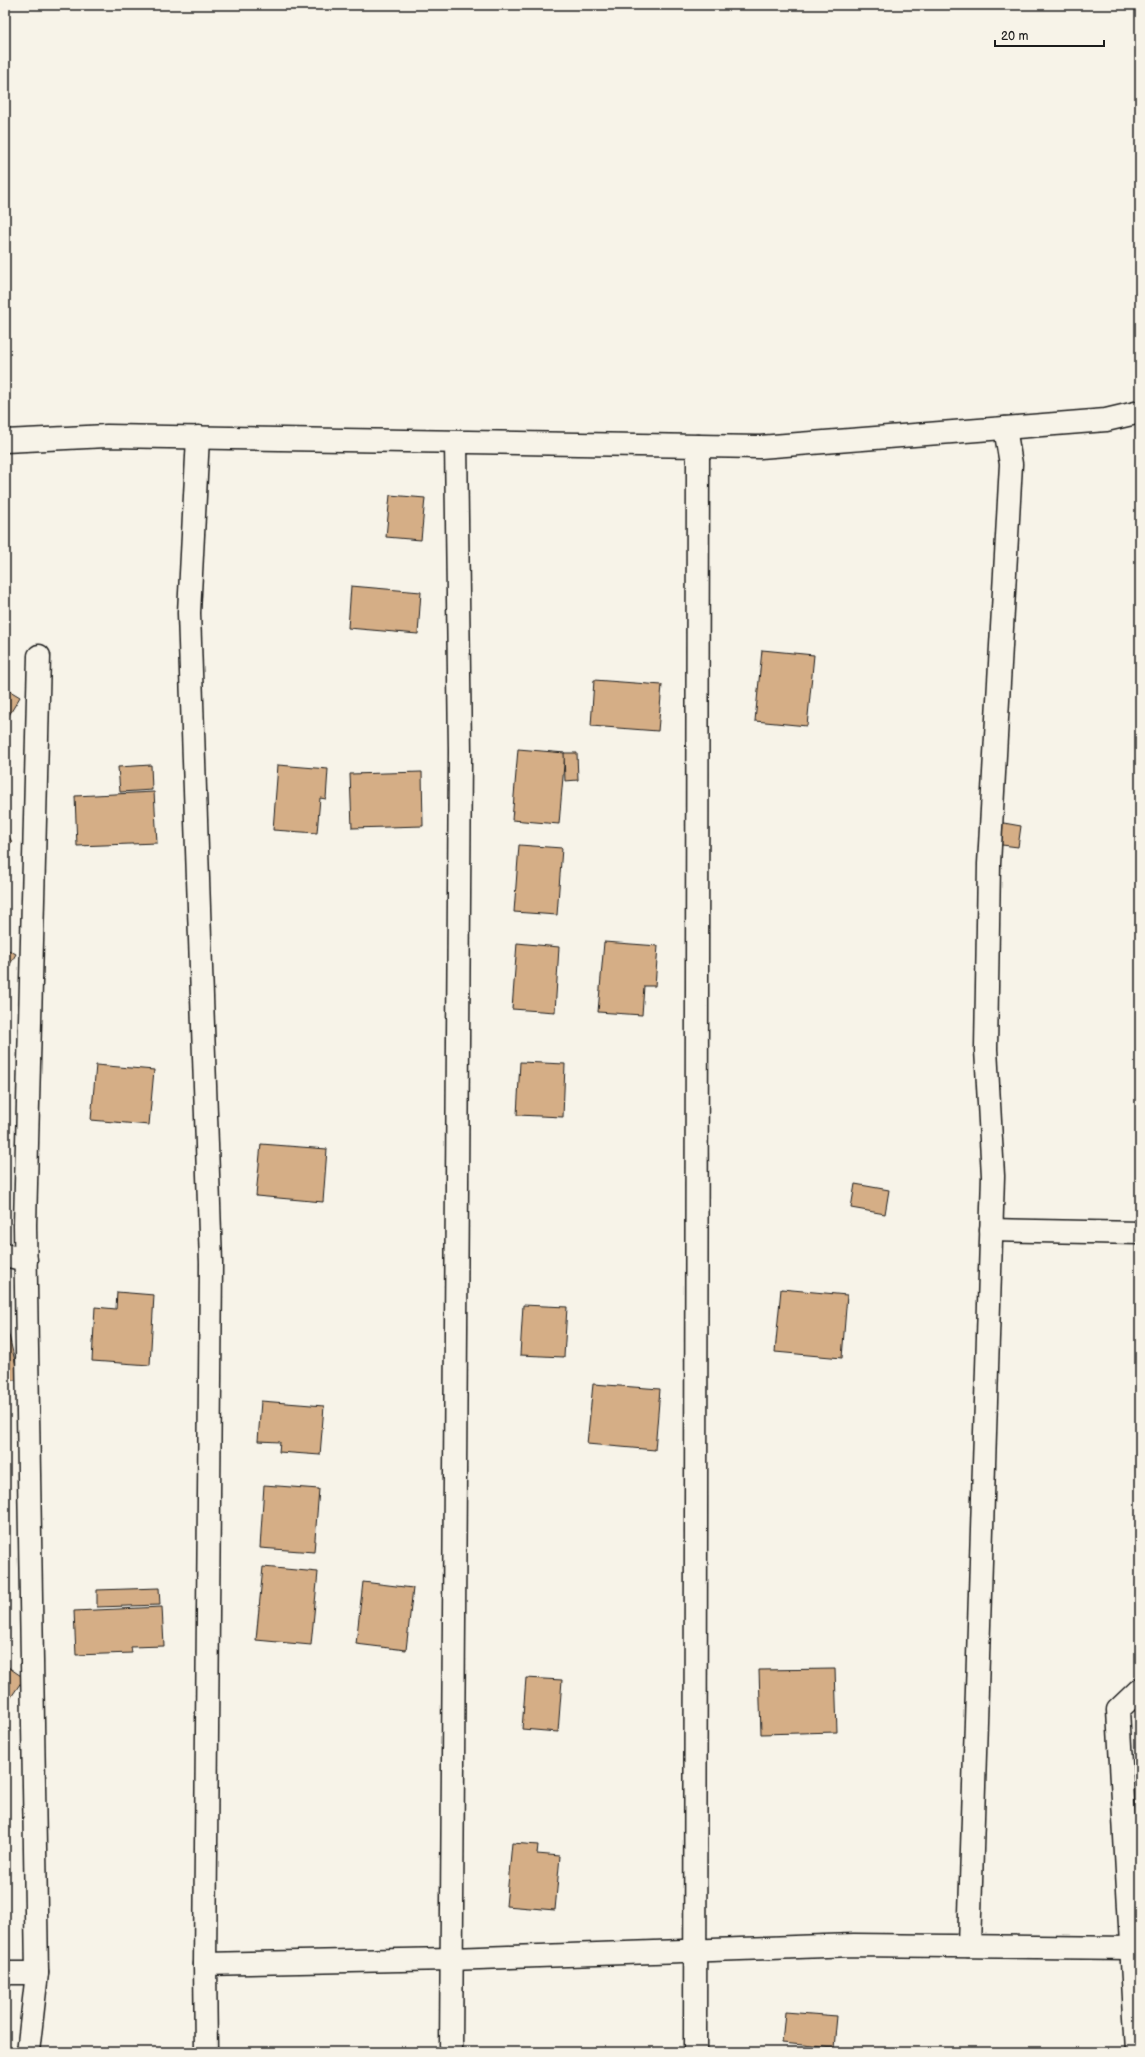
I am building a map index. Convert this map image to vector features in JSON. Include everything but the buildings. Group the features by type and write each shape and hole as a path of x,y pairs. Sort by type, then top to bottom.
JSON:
{"street":[{"path":"5,441 107,436 760,446 1106,420 1140,412"},
{"path":"970,1946 993,1176 986,1049 989,864 1011,464 1005,428"},
{"path":"198,437 189,614 211,1263 205,1964 206,2052"},
{"path":"451,2052 460,758 456,442"},
{"path":"696,2052 698,446"},
{"path":"28,2052 37,1973 25,1225 39,656"},
{"path":"991,1230 1140,1233"},
{"path":"5,1255 26,1260"},
{"path":"1136,2052 1132,1948 1118,1710 1140,1689"},
{"path":"205,1964 451,1959 854,1945 1132,1948"},
{"path":"5,1974 37,1973"}]}
